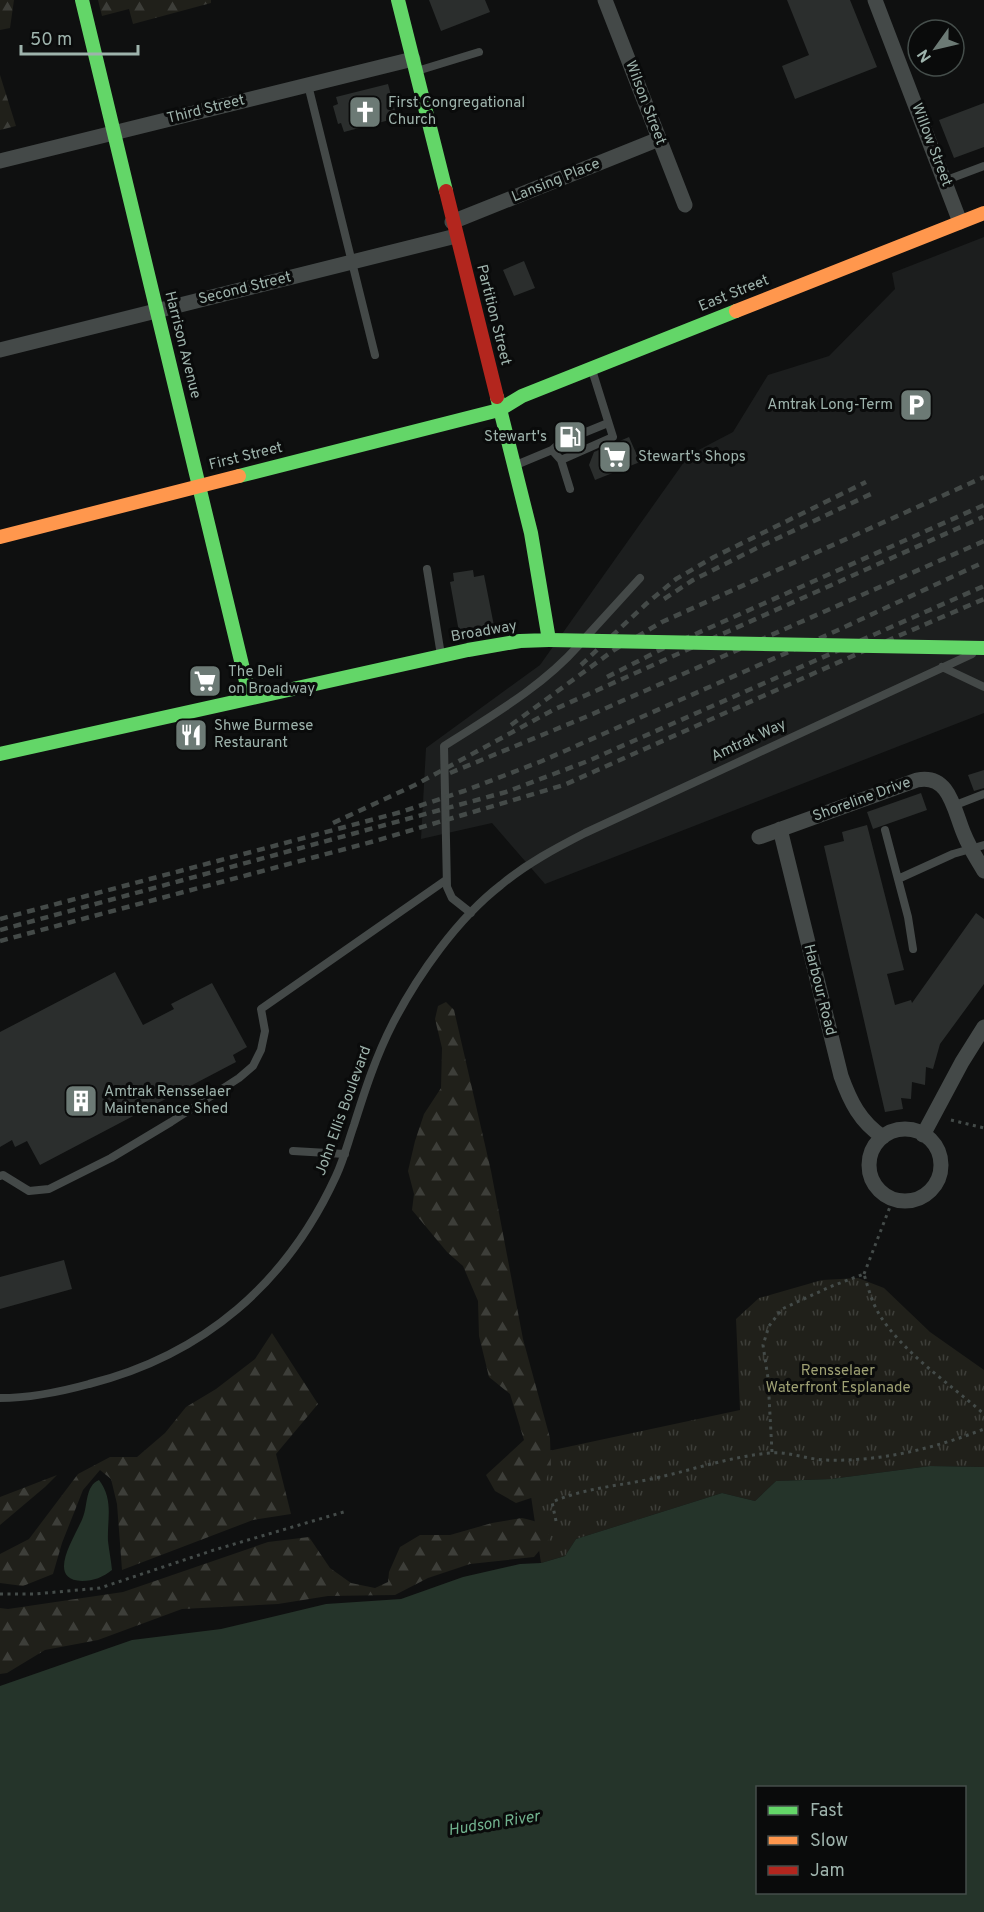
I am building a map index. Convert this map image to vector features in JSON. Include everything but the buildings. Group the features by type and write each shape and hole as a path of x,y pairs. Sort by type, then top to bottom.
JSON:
{"street":[{"name":"Harrison Avenue","path":"82,0 250,698"},
{"name":"Partition Street","path":"398,0 536,556 549,640"},
{"name":"Willow Street","path":"875,0 960,222"},
{"name":"Wilson Street","path":"608,1 685,205"},
{"name":"Third Street","path":"0,161 308,85 414,65"},
{"name":"Lansing Place","path":"454,229 659,139"},
{"name":"East Street","path":"499,410 522,396 984,213"},
{"name":"Second Street","path":"0,350 352,262 454,229"},
{"name":"First Street","path":"0,537 499,410"},
{"name":"Broadway","path":"0,754 520,641 984,648"},
{"name":"Shoreline Drive","path":"759,837 923,779 929,779 940,784 948,792 953,806 977,847 984,871"},
{"name":"Harbour Road","path":"780,829 841,1076 861,1118 883,1137"},
{"path":"923,1135 962,1062 984,1027"},
{"path":"902,1130 923,1135 934,1144 940,1157 940,1174 937,1183 932,1190 916,1200 908,1202 893,1199 874,1184 869,1169 870,1153 883,1137 902,1130"}],"lane":[{"path":"414,65 478,52"},
{"path":"308,85 375,355"},
{"path":"944,181 984,166"},
{"path":"561,460 613,437 591,368"},
{"path":"581,434 608,423"},
{"path":"514,466 552,450 561,442"},
{"path":"552,450 561,460 570,489"},
{"path":"427,569 442,657"},
{"path":"471,913 452,898 448,892 446,880 444,746 506,706 564,662 640,578"},
{"name":"Amtrak Way","path":"529,866 567,842 607,822 984,648"},
{"path":"942,667 984,687"},
{"path":"953,806 984,794"},
{"path":"885,830 908,917 913,949"},
{"path":"898,879 953,854 977,847"},
{"name":"John Ellis Boulevard","path":"0,1398 51,1393 118,1376 183,1348 219,1324 260,1289 294,1250 325,1198 345,1154 365,1088 393,1023 434,960 471,913 500,885 529,866"},
{"path":"0,1176 3,1175 30,1191 41,1191 58,1185 145,1138 228,1085 247,1072 258,1059 265,1031 261,1009 446,880"},
{"path":"293,1151 345,1154"}],"path":[{"path":"951,1120 984,1128"},
{"path":"893,1199 864,1274 872,1299 880,1315 910,1351 984,1414"},
{"path":"772,1452 768,1378 763,1345 769,1326 782,1309 864,1274"},
{"path":"556,1521 552,1502 590,1489 642,1481 717,1462 772,1452 824,1460 901,1455 947,1443 984,1429"},
{"path":"0,1594 35,1594 100,1588 214,1550 347,1511"}],"shaded area":[{"path":"984,237 984,713 545,884 492,823 421,839 426,748 540,665 689,455 733,432 768,375 829,356 895,289 892,273"}],"green space":[{"path":"0,0 14,0 10,28 0,30"},
{"path":"98,0 211,0 211,3 133,24 129,9 102,16"},
{"path":"0,75 16,126 0,130"},
{"path":"446,1002 454,1010 491,1171 523,1339 550,1438 551,1467 540,1495 516,1503 495,1491 486,1475 524,1440 510,1394 489,1377 479,1336 478,1301 463,1266 447,1252 412,1210 414,1194 408,1171 424,1114 441,1088 442,1048 435,1019 438,1006"},
{"name":"Rensselaer Waterfront Esplanade","path":"858,1278 884,1288 930,1332 984,1370 984,1467 930,1466 831,1479 776,1481 755,1501 722,1493 576,1539 565,1556 541,1563 525,1456 740,1410 736,1319 759,1298 822,1280"},
{"path":"272,1333 318,1404 276,1454 291,1514 253,1520 122,1570 117,1504 111,1479 100,1470 83,1490 62,1543 53,1574 23,1586 0,1583 0,1554 29,1539 78,1474 110,1457 137,1457 165,1433 186,1407 216,1389 255,1359"},
{"path":"57,1475 45,1487 0,1525 0,1497"},
{"path":"522,1518 539,1524 550,1538 534,1557 470,1564 428,1578 395,1595 328,1596 278,1604 182,1609 98,1640 45,1650 7,1673 0,1674 0,1608 8,1609 123,1592 268,1542 309,1537 330,1568 351,1583 375,1588 388,1582 389,1572 400,1547 420,1535 450,1535 492,1523"}],"water":[{"name":"Hudson River","path":"930,1466 984,1467 984,1912 0,1912 0,1686 132,1640 221,1629 326,1604 401,1599 463,1577 520,1564 541,1563 565,1556 576,1539 722,1493 755,1501 776,1481 831,1479"},
{"path":"99,1480 107,1495 108,1541 112,1570 102,1577 90,1580 71,1579 65,1573 66,1555 83,1517 89,1491"}],"railway":[{"path":"511,725 614,650 662,622 984,477"},
{"path":"581,665 676,579 714,557 866,482"},
{"path":"664,599 693,580 873,493"},
{"path":"607,677 662,649 984,505"},
{"path":"333,823 415,785 553,710 983,517"},
{"path":"450,773 588,716 984,541"},
{"path":"0,919 401,812 464,791 542,761 836,631 984,562"},
{"path":"0,930 506,792 588,761 984,586"},
{"path":"0,941 375,841 564,785 984,599"}],"traffic: fast":[{"path":"82,0 250,698"},
{"path":"398,0 446,191"},
{"path":"239,476 499,410 522,396 736,311"},
{"path":"0,754 468,650 520,641 549,640 531,533 497,397"},
{"path":"549,640 984,648"}],"traffic: slow":[{"path":"736,311 984,213"},
{"path":"0,537 239,476"}],"traffic: jam":[{"path":"446,191 497,397"}],"place":[{"name":"First Congregational Church","path":"365,112"},
{"name":"Amtrak Long-Term","path":"916,405"},
{"name":"Stewart's","path":"570,437"},
{"name":"Stewart's Shops","path":"615,457"},
{"name":"The Deli on Broadway","path":"205,681"},
{"name":"Shwe Burmese Restaurant","path":"191,735"},
{"name":"Amtrak Rensselaer Maintenance Shed","path":"81,1101"}]}
